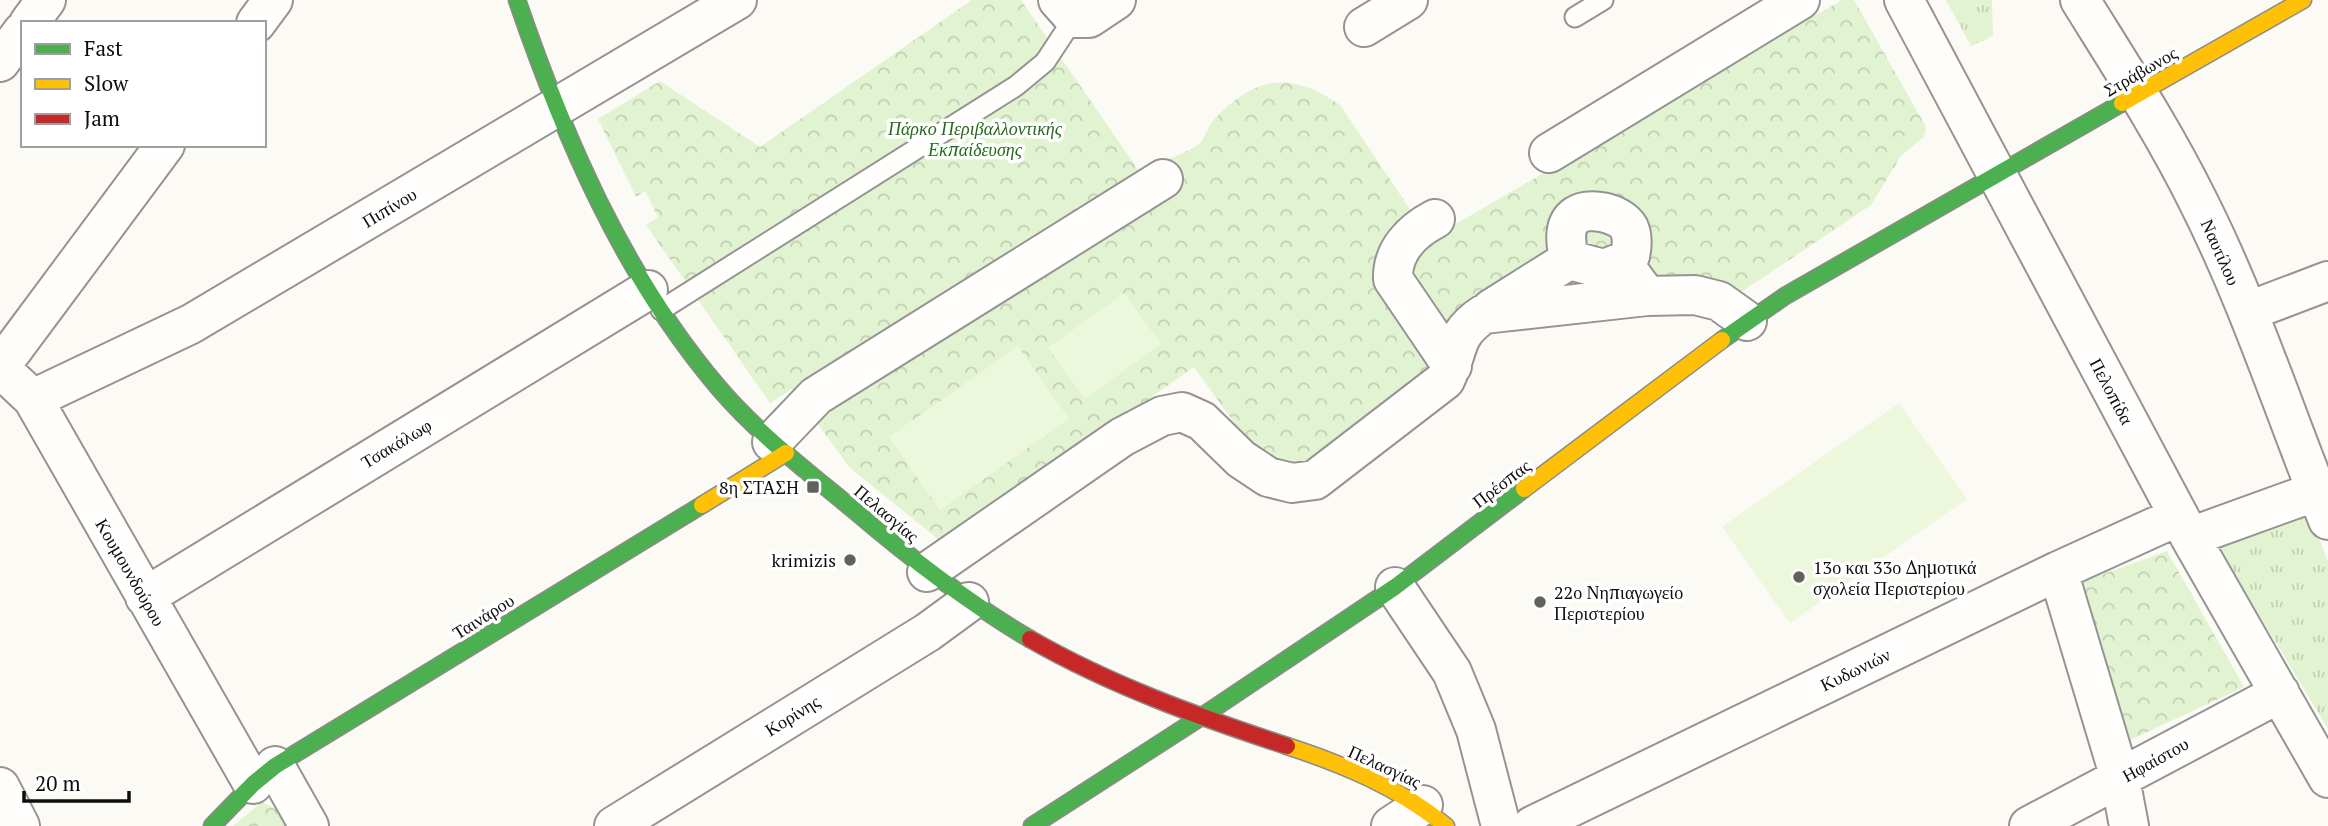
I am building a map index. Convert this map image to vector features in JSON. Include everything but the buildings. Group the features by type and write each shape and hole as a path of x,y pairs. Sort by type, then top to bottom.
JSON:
{"street":[{"path":"30,21 46,0"},
{"path":"257,21 273,0"},
{"name":"Πελασγίας","path":"517,0 556,108 601,202 654,300 701,366 779,447 927,572 969,602 1068,659 1103,677 1200,717 1361,772 1435,816"},
{"name":"Πιπίνου","path":"33,399 191,324 737,0"},
{"path":"1066,9 1089,18 1116,0"},
{"path":"1364,27 1408,0"},
{"path":"1549,153 1800,0"},
{"name":"Πελοπίδα","path":"1904,0 2184,526 2328,778"},
{"name":"Ναυτίλου","path":"2080,0 2138,94 2198,201 2249,311 2324,500"},
{"name":"Στράβωνος","path":"1997,176 2303,0"},
{"path":"0,62 21,34"},
{"path":"0,367 164,147"},
{"name":"Πρέσπας","path":"1032,826 1395,587 1747,321 1997,176"},
{"path":"779,447 816,396 1163,179"},
{"path":"927,572 1122,437 1162,416 1182,412 1202,421 1241,459 1268,477 1292,483 1315,480 1445,380 1452,366 1457,341 1467,325 1569,260 1604,269 1622,262 1630,256 1633,244 1629,229 1621,219 1588,210 1573,217 1567,229 1569,260"},
{"path":"1435,219 1416,229 1392,266 1392,279 1452,366"},
{"path":"1622,262 1647,296"},
{"path":"2249,311 2328,281"},
{"path":"1483,314 1647,296 1695,295 1719,301 1747,321"},
{"name":"Τσακάλωφ","path":"145,597 654,300"},
{"name":"Κουμουνδούρου","path":"0,367 33,399 145,597 264,775 309,826"},
{"name":"Ταινάρου","path":"212,826 264,775 779,447"},
{"name":"Κυδωνιών","path":"1532,826 2057,571 2184,526 2324,500"},
{"path":"2057,571 2120,778 2129,826"},
{"path":"1395,587 1452,671 1476,730 1501,826"},
{"name":"Κορίνης","path":"614,826 928,632 969,602"},
{"name":"Ηφαίστου","path":"2029,826 2280,693"},
{"path":"0,787 20,826"},
{"path":"1391,826 1435,816"}],"lane":[{"path":"1575,18 1603,0"},
{"path":"654,300 1016,86 1045,62 1066,9"}],"green space":[{"name":"Πάρκο Περιβαλλοντικής Εκπαίδευσης","path":"972,0 1021,0 1139,171 1199,144 1213,121 1228,106 1258,87 1289,83 1305,86 1322,94 1340,105 1430,239 1842,0 1854,0 1926,127 1924,137 1901,156 1871,205 1737,295 1480,308 1436,367 1325,456 1298,467 1273,463 1253,449 1194,367 944,544 850,468 792,389 770,403 646,225 658,217 645,191 636,197 598,119 660,81 760,147"},
{"path":"1946,0 1992,0 1993,36 1971,46"},
{"path":"1124,293 1161,344 1085,399 1048,348"},
{"path":"1018,346 1069,419 940,510 889,437"},
{"path":"1899,403 1967,499 1790,623 1722,527"},
{"path":"2304,502 2328,561 2328,729 2213,538"},
{"path":"2167,551 2244,687 2128,741 2078,583"},
{"path":"262,802 277,810 287,826 233,826"}],"traffic: fast":[{"path":"517,0 555,103 600,203 653,299 718,387 767,437 897,546 961,595 1030,639"},
{"path":"1722,340 1785,296 2122,103"},
{"path":"1032,826 1395,587 1524,489"},
{"path":"212,826 253,784 275,766 702,505"}],"traffic: slow":[{"path":"2122,103 2303,0"},
{"path":"1524,489 1722,340"},
{"path":"702,505 786,453"},
{"path":"1287,746 1370,778 1409,800 1446,826"}],"traffic: jam":[{"path":"1030,639 1060,656 1156,699 1287,746"}],"place":[{"name":"8η ΣΤΑΣΗ","path":"813,487"},
{"name":"krimizis","path":"850,560"},
{"name":"13ο και 33ο Δημοτικά σχολεία Περιστερίου","path":"1799,577"},
{"name":"22ο Νηπιαγωγείο Περιστερίου","path":"1540,602"}]}
